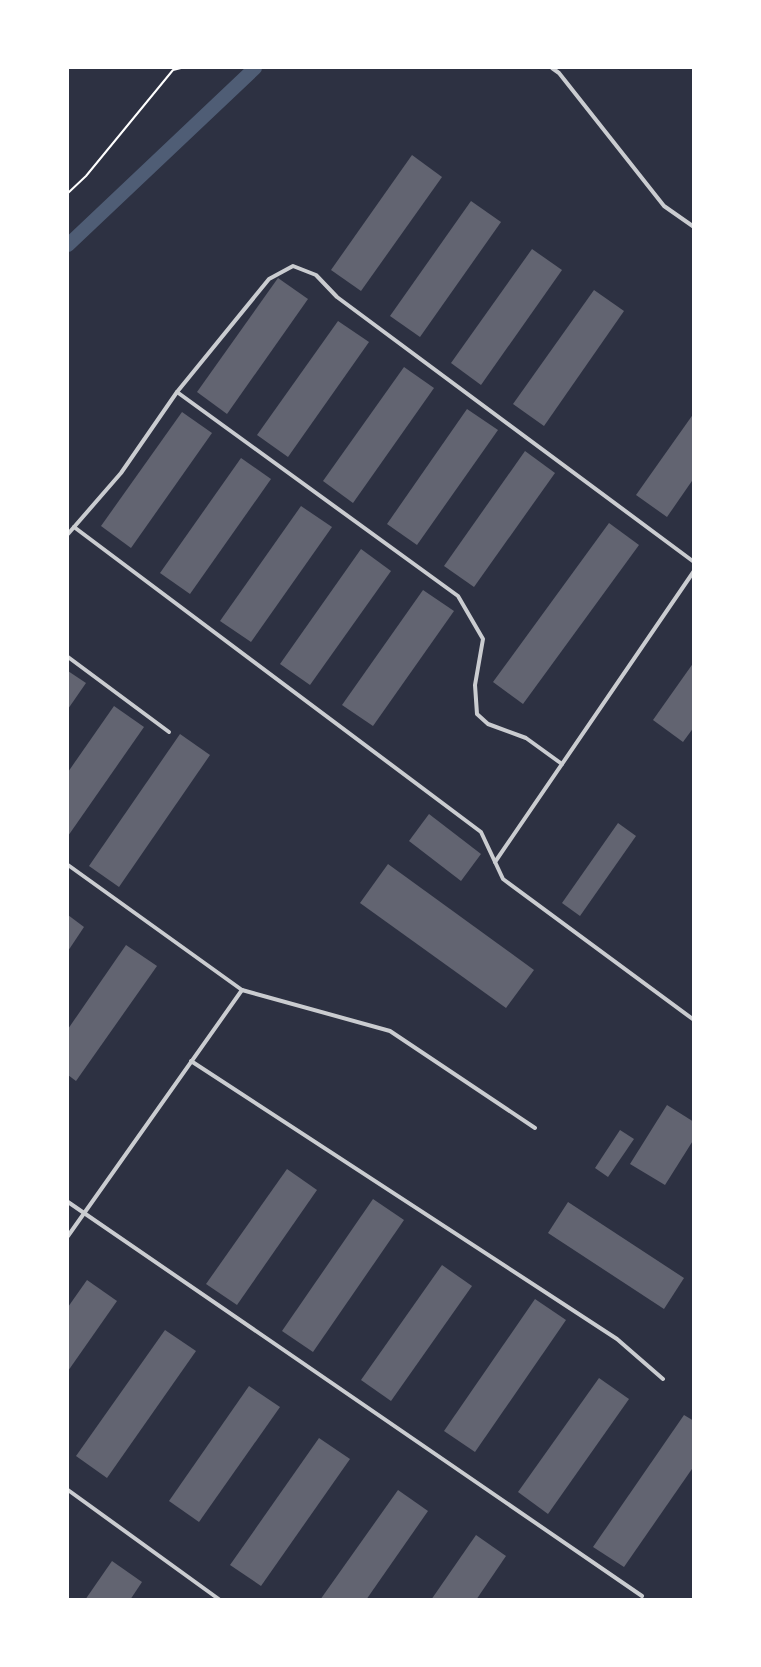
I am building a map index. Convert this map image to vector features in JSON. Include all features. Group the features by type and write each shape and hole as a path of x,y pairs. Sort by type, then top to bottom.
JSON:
{"lane":[{"path":"552,68 559,73 664,206 693,227"},
{"path":"68,534 121,473 177,392 269,279 293,266 316,275 337,297 693,562"},
{"path":"177,392 458,596 483,639 475,685 477,714 488,724 526,738 562,764"},
{"path":"74,527 481,832 503,879 693,1020"},
{"path":"495,862 693,572"},
{"path":"68,657 169,732"},
{"path":"68,865 242,990 390,1031 535,1128"},
{"path":"68,1236 242,990"},
{"path":"191,1061 617,1339 663,1379"},
{"path":"68,1202 642,1596"},
{"path":"68,1490 220,1599"}],"path":[{"path":"68,193 86,176 173,70 181,68"}],"building":[{"path":"412,155 442,177 361,291 331,270"},
{"path":"471,201 501,222 420,337 390,316"},
{"path":"532,249 562,270 481,385 451,363"},
{"path":"278,278 308,299 227,414 197,392"},
{"path":"594,290 624,311 544,426 513,404"},
{"path":"338,321 369,342 288,457 257,435"},
{"path":"404,367 434,388 353,503 323,481"},
{"path":"467,409 498,430 417,545 387,524"},
{"path":"182,412 212,433 131,548 101,526"},
{"path":"694,413 694,478 667,517 636,495"},
{"path":"525,451 555,473 474,587 444,566"},
{"path":"241,458 271,479 190,594 160,573"},
{"path":"301,506 332,527 251,642 220,621"},
{"path":"609,523 639,545 523,704 493,682"},
{"path":"361,549 391,571 310,685 280,664"},
{"path":"423,590 454,611 373,726 342,705"},
{"path":"694,662 694,727 683,742 653,720"},
{"path":"68,671 86,683 68,709"},
{"path":"114,706 144,727 68,836 68,772"},
{"path":"180,734 210,755 119,887 89,866"},
{"path":"429,814 481,854 461,881 409,841"},
{"path":"618,823 636,836 580,916 562,903"},
{"path":"388,864 534,970 506,1008 360,903"},
{"path":"68,915 84,927 68,951"},
{"path":"126,945 157,966 76,1081 68,1075 68,1029"},
{"path":"667,1105 694,1122 694,1139 665,1185 630,1164"},
{"path":"620,1130 634,1139 608,1177 595,1168"},
{"path":"287,1169 317,1190 237,1305 206,1284"},
{"path":"373,1199 404,1220 313,1352 282,1331"},
{"path":"568,1202 684,1278 664,1309 548,1233"},
{"path":"442,1265 472,1286 391,1401 361,1380"},
{"path":"87,1280 117,1301 68,1371 68,1307"},
{"path":"535,1299 566,1320 475,1452 444,1431"},
{"path":"165,1330 196,1351 107,1478 76,1456"},
{"path":"599,1378 629,1399 548,1514 518,1492"},
{"path":"249,1386 280,1407 199,1522 169,1501"},
{"path":"684,1415 694,1421 694,1466 624,1567 593,1547"},
{"path":"319,1438 350,1459 261,1586 230,1565"},
{"path":"398,1490 428,1511 366,1600 320,1600"},
{"path":"476,1535 506,1556 476,1600 431,1600"},
{"path":"112,1561 142,1582 130,1600 85,1600"}],"waterway":[{"path":"68,245 255,68"}]}
